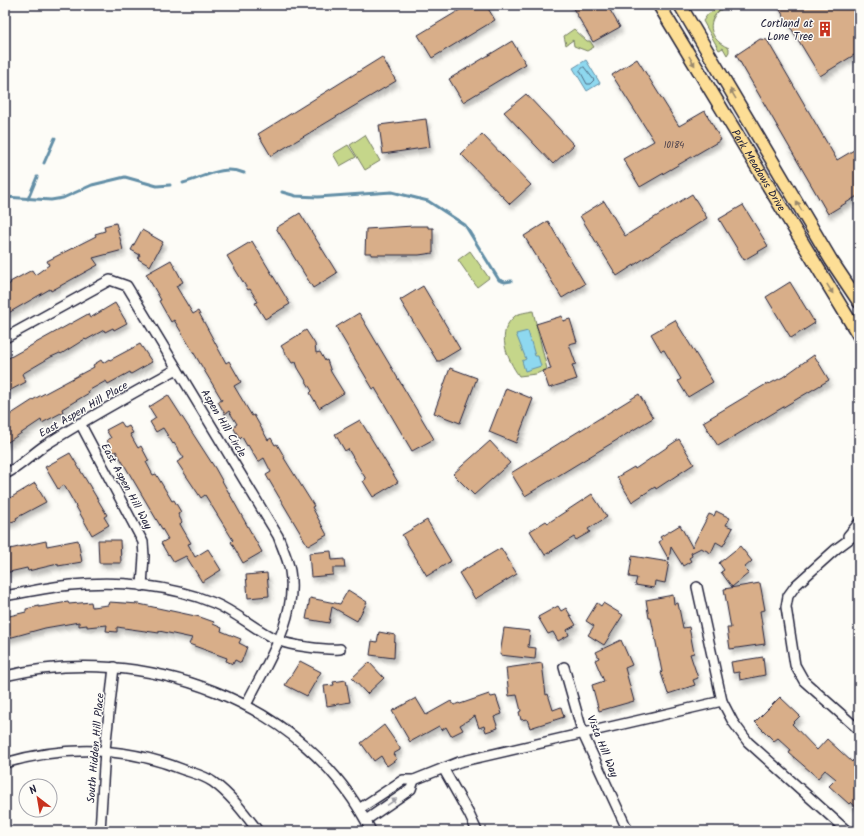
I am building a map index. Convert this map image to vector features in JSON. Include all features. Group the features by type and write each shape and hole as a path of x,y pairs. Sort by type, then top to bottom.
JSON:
{"main road":[{"name":"Park Meadows Drive","path":"659,5 859,336"},
{"name":"Park Meadows Drive","path":"680,5 828,255 859,302"}],"street":[{"name":"Aspen Hill Circle","path":"5,338 110,280 127,286 278,536 290,569 292,586 289,614 246,705"},
{"name":"East Aspen Hill Place","path":"5,474 15,470 34,451 80,423 177,369"},
{"name":"East Aspen Hill Way","path":"80,423 143,542 144,556 142,586"},
{"path":"836,549 859,523"},
{"path":"859,532 836,549 796,585 788,596 786,606 795,666 804,681 859,730"},
{"path":"5,596 71,585 116,584 142,586 188,594 215,604 278,640 327,649 340,649"},
{"path":"697,587 722,701 733,722 748,742 847,831"},
{"path":"5,676 65,667 114,667 196,683 246,705 295,736 339,779 359,808 371,831"},
{"name":"South Hidden Hill Place","path":"100,831 105,750 114,667"},
{"name":"Vista Hill Way","path":"564,667 583,734 628,831"},
{"path":"359,808 403,780 414,780 459,762 722,701"},
{"path":"5,763 58,751 105,750 159,760 211,780 229,795 258,831"},
{"path":"443,768 477,831"},
{"path":"366,820 411,789 414,780"}],"green space":[{"path":"723,5 731,5 723,8 717,13 711,25 715,38 721,44 729,48 727,55 723,48 719,50 703,21 708,14"},
{"path":"574,29 587,41 590,41 594,47 587,51 574,46 573,40 566,45 564,36"},
{"path":"365,135 380,161 365,170 350,145"},
{"path":"348,145 356,157 340,166 333,154"},
{"path":"470,251 489,278 477,287 458,260"},
{"path":"533,311 547,369 536,374 519,376 510,362 504,338 509,322 515,316 521,313"}],"water":[{"path":"586,60 600,83 587,91 573,68"},
{"path":"528,331 535,356 538,356 541,366 525,371 522,361 526,359 516,334"}],"building":[{"path":"468,5 486,5 495,20 432,58 418,35"},
{"path":"571,5 607,5 620,27 593,42"},
{"name":"Cortland at Lone Tree","path":"777,5 859,5 859,52 820,76"},
{"path":"760,39 767,40 837,160 859,147 859,195 828,214 736,55"},
{"path":"512,41 526,64 463,102 449,79"},
{"path":"382,57 396,81 271,156 258,134"},
{"path":"637,59 679,126 705,111 721,140 640,187 623,159 654,141 612,75"},
{"path":"526,94 574,145 553,164 504,112"},
{"path":"426,119 430,147 383,154 379,125"},
{"path":"482,134 531,185 510,204 461,154"},
{"path":"692,194 707,218 617,276 580,216 604,201 625,236"},
{"path":"743,205 768,246 744,260 719,219"},
{"path":"300,213 337,273 313,288 276,228"},
{"path":"548,221 585,284 562,298 524,236"},
{"path":"116,223 123,250 93,258 98,265 51,291 50,289 5,315 5,287 11,283 10,282 32,270 35,275 49,265 47,261 96,236 95,234 105,231 104,226"},
{"path":"428,226 428,228 433,228 433,253 419,255 371,255 371,253 365,253 366,229"},
{"path":"142,230 163,242 150,266 138,259 140,255 131,250"},
{"path":"252,241 290,304 265,319 255,303 258,302 250,289 248,290 227,256"},
{"path":"171,260 183,282 176,286 193,314 198,311 226,363 229,361 241,382 234,386 252,416 254,415 268,440 271,438 275,445 277,444 314,506 312,507 327,535 308,546 266,475 271,472 264,458 258,462 242,437 240,439 233,427 237,424 229,411 225,414 218,402 222,400 174,320 171,322 159,301 161,300 146,274"},
{"path":"790,282 815,323 791,338 766,297"},
{"path":"423,286 460,349 440,361 437,361 400,300"},
{"path":"115,303 127,323 114,330 113,328 105,332 104,330 86,340 85,339 61,354 60,353 51,357 22,374 26,382 5,393 5,360 88,314 90,318"},
{"path":"359,313 434,439 412,451 375,388 373,389 336,327"},
{"path":"562,316 563,321 570,319 577,342 569,344 576,364 572,365 577,379 549,388 543,371 551,369 536,324"},
{"path":"675,320 713,382 688,397 678,381 681,379 664,350 661,351 651,334"},
{"path":"306,330 315,344 316,353 320,352 325,361 327,360 331,372 344,393 319,408 310,393 312,391 296,362 292,363 281,346"},
{"path":"140,344 152,362 131,374 130,372 108,384 106,381 88,391 89,393 62,409 63,412 42,423 41,420 5,444 5,418 36,398 94,367 93,365 101,360 103,363"},
{"path":"814,355 829,380 718,446 703,422 768,383 769,384 783,377"},
{"path":"450,368 477,378 460,423 434,413"},
{"path":"506,388 533,399 516,443 489,432"},
{"path":"639,394 653,418 525,496 511,473"},
{"path":"168,395 215,468 262,552 243,563 231,542 233,540 205,495 201,498 177,462 184,458 163,428 156,432 150,422 156,418 149,407"},
{"path":"360,420 398,482 373,497 363,481 366,479 348,449 345,451 335,434"},
{"path":"121,422 125,428 129,426 133,433 130,434 138,448 141,446 149,461 146,462 153,475 156,474 172,501 174,500 181,512 178,514 182,522 180,524 191,543 188,544 195,557 208,549 221,570 202,582 186,556 174,562 169,554 168,555 161,543 168,539 116,451 113,453 107,440 111,438 106,430"},
{"path":"679,439 694,464 656,489 655,487 632,502 617,477 634,467 635,469"},
{"path":"490,441 510,463 474,495 453,474"},
{"path":"70,453 107,515 104,517 109,525 92,535 64,485 58,489 45,467"},
{"path":"35,483 46,502 16,518 17,520 5,524 5,501"},
{"path":"592,494 607,517 588,529 590,532 576,540 574,537 545,555 530,531 546,521 548,523"},
{"path":"716,511 730,518 726,525 733,528 723,546 716,542 711,553 701,548 691,553 692,556 689,558 691,561 683,566 671,547 669,560 659,542 662,540 660,537 680,525 692,547 709,514 714,516"},
{"path":"427,520 451,561 427,576 402,535"},
{"path":"78,540 82,562 58,566 58,564 28,571 27,568 5,573 5,550 46,541 47,546"},
{"path":"98,540 120,540 121,563 99,563"},
{"path":"740,546 752,561 744,568 749,573 732,587 721,572 724,570 719,563"},
{"path":"501,548 517,574 475,599 459,573"},
{"path":"331,551 332,560 344,559 345,568 333,568 333,575 311,577 309,553"},
{"path":"632,556 669,562 665,583 655,581 654,588 635,585 637,578 629,577"},
{"path":"267,573 269,596 248,598 246,575"},
{"path":"760,583 765,610 760,611 765,644 730,649 727,628 731,628 724,589"},
{"path":"348,590 367,602 357,621 332,607 329,623 306,619 310,598 340,604"},
{"path":"673,595 674,604 678,603 683,628 689,627 694,653 690,654 698,678 693,680 695,685 668,694 661,673 651,618 649,618 646,600"},
{"path":"68,602 69,604 91,602 92,607 108,605 109,602 139,604 200,617 214,622 213,624 222,628 221,631 241,639 239,643 247,647 241,663 235,660 233,664 226,661 227,658 189,644 192,638 159,631 159,633 117,627 117,632 106,631 107,625 87,627 87,625 79,626 79,622 45,628 5,639 5,617 26,612 26,609"},
{"path":"597,603 601,606 603,603 623,615 604,645 588,635 594,626 586,621"},
{"path":"558,606 561,611 566,608 576,625 567,630 569,635 558,641 553,632 548,634 538,617"},
{"path":"504,628 530,631 528,647 536,648 535,659 500,655"},
{"path":"379,632 395,635 394,658 370,655 372,641 377,642"},
{"path":"621,640 632,665 625,668 634,701 599,711 592,685 604,681 595,660 599,658 596,652"},
{"path":"763,657 765,675 740,680 739,672 733,673 731,662"},
{"path":"300,661 321,672 307,696 285,685"},
{"path":"369,662 384,678 367,694 352,678"},
{"path":"542,663 546,695 548,694 553,710 561,707 564,717 530,728 527,719 521,720 519,712 521,711 517,695 509,696 506,668"},
{"path":"346,680 350,702 327,706 324,686 334,685 333,682"},
{"path":"489,694 491,697 496,696 502,714 494,717 498,728 486,732 484,726 479,728 475,716 460,725 463,730 451,736 446,727 442,730 439,726 410,742 392,711 416,698 426,715 451,701 454,705 460,704"},
{"path":"780,697 800,716 792,724 817,750 827,739 852,762 853,760 859,766 859,811 851,802 849,804 829,786 836,779 825,770 818,778 789,753 791,750 778,738 774,741 755,722"},
{"path":"384,725 400,748 400,750 393,754 397,759 387,766 381,756 374,761 361,743"}],"waterway":[{"path":"44,163 55,138"},
{"path":"183,183 221,171 228,170 244,173"},
{"path":"28,199 37,177"},
{"path":"5,197 51,200 63,198 92,185 125,177 157,186 170,185"},
{"path":"282,192 296,196 318,197 392,192 428,201 465,225 499,280 505,282 511,281"}],"place":[{"name":"Cortland at Lone Tree","path":"825,29"}]}
